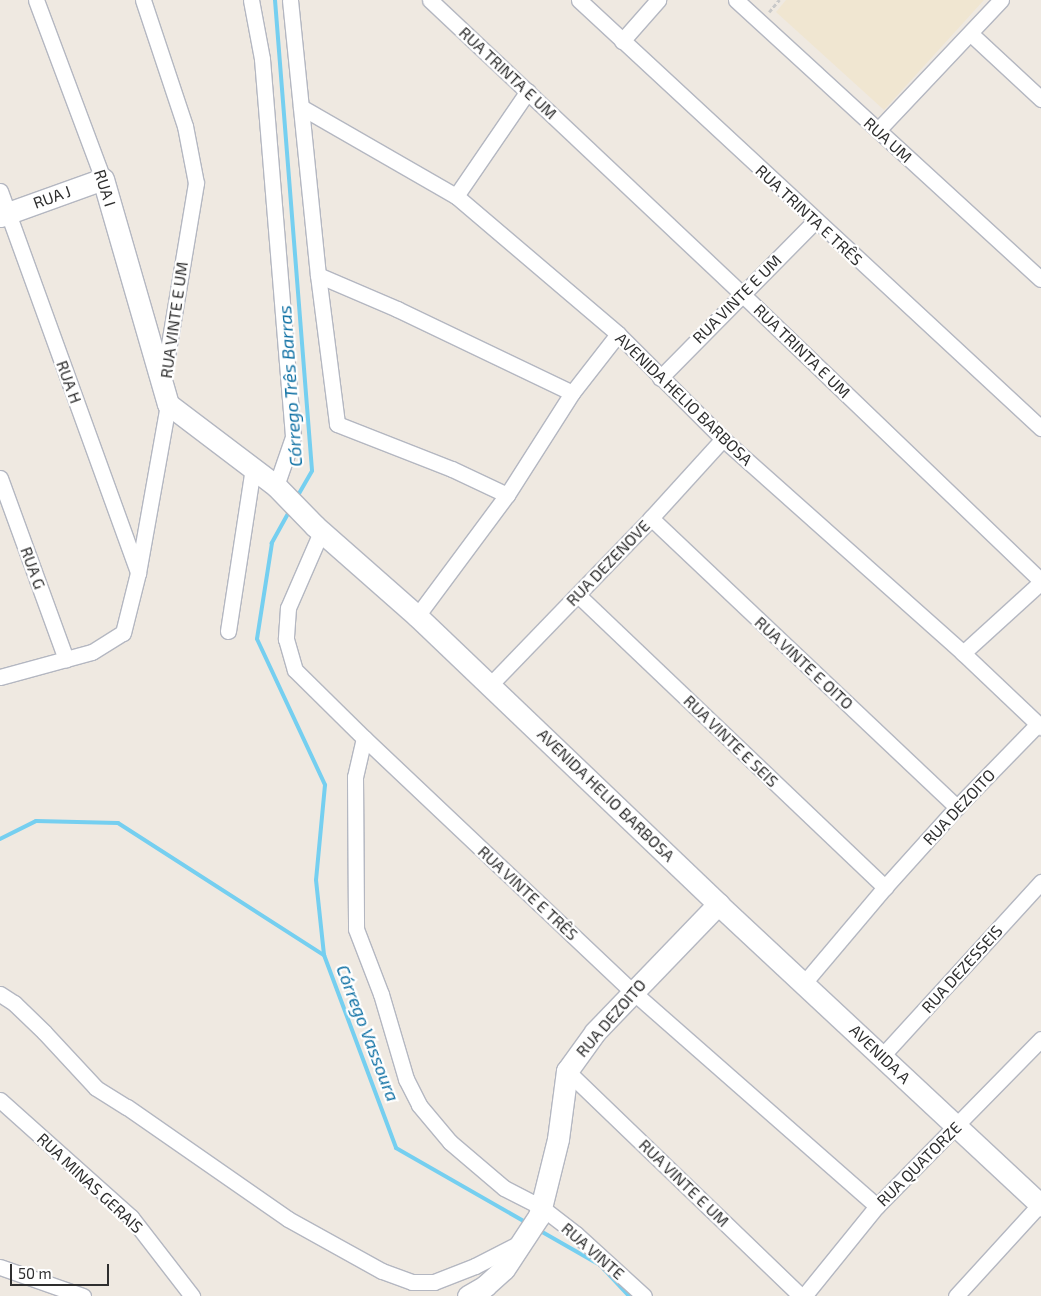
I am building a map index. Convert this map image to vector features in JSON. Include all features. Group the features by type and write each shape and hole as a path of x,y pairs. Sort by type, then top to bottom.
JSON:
{"street":[{"name":"RUA I","path":"36,0 103,179 163,380"},
{"name":"RUA VINTE E UM","path":"0,677 92,652 123,633 138,572 168,404 163,380 196,183 185,126 143,0"},
{"path":"251,0 262,59 293,437 282,492"},
{"path":"290,0 318,275 337,424 452,469 507,495"},
{"name":"RUA TRINTA E UM","path":"430,0 742,294 1041,581"},
{"name":"RUA TRINTA E TRÊS","path":"579,0 815,221 1041,428"},
{"path":"622,41 658,0"},
{"name":"RUA UM","path":"736,0 1041,279"},
{"path":"878,130 971,34 1001,0"},
{"path":"971,34 1041,99"},
{"path":"456,196 528,91"},
{"name":"AVENIDA HELIO BARBOSA","path":"301,107 456,196 618,334 723,439 963,653 1040,726"},
{"name":"RUA J","path":"4,215 103,179"},
{"name":"RUA H","path":"0,191 4,215 138,572"},
{"name":"RUA VINTE E UM","path":"660,378 815,221"},
{"path":"318,275 397,309 572,393"},
{"path":"417,616 507,495 572,393 618,334"},
{"name":"AVENIDA HELIO BARBOSA","path":"168,404 253,467 282,492 318,529 417,616 718,904"},
{"name":"RUA DEZENOVE","path":"490,685 651,518 723,439"},
{"path":"228,631 253,467"},
{"name":"RUA G","path":"0,478 66,658"},
{"name":"RUA VINTE E OITO","path":"651,518 957,807"},
{"name":"RUA VINTE E TRÊS","path":"318,529 288,608 286,639 296,670 364,738 632,992 877,1206"},
{"path":"963,653 1041,581"},
{"name":"RUA VINTE E SEIS","path":"578,595 885,886"},
{"name":"RUA DEZOITO","path":"804,983 885,886 957,807 1040,726"},
{"name":"RUA VINTE","path":"364,738 355,776 356,929 381,994 406,1079 419,1105 450,1142 504,1188 576,1234 644,1296"},
{"name":"RUA DEZESSEIS","path":"882,1056 1041,882"},
{"name":"RUA DEZOITO","path":"540,1211 558,1139 567,1071 595,1032 718,904"},
{"name":"AVENIDA A","path":"718,904 1041,1204"},
{"path":"0,994 14,1003 44,1032 96,1088 127,1107 288,1218 382,1271 412,1282 434,1282 475,1266 521,1242"},
{"name":"RUA QUATORZE","path":"803,1296 877,1206 1041,1039"},
{"name":"RUA VINTE E UM","path":"567,1071 803,1296"},
{"name":"RUA MINAS GERAIS","path":"0,1100 131,1218 192,1296"},
{"path":"956,1296 1041,1204"},
{"path":"468,1296 485,1286 504,1269 540,1211"},
{"path":"0,1267 83,1296"}],"shaded area":[{"path":"786,0 984,0 884,110 776,12"}],"waterway":[{"name":"Córrego Três Barras","path":"275,0 312,471 297,497"},
{"name":"Córrego Três Barras","path":"290,510 272,543 257,639 325,785 316,880 324,955 396,1148 527,1223"},
{"name":"Córrego Vassoura","path":"0,839 36,821 118,823 324,955"},
{"name":"Córrego Vassoura","path":"537,1229 600,1265 629,1296"}]}
